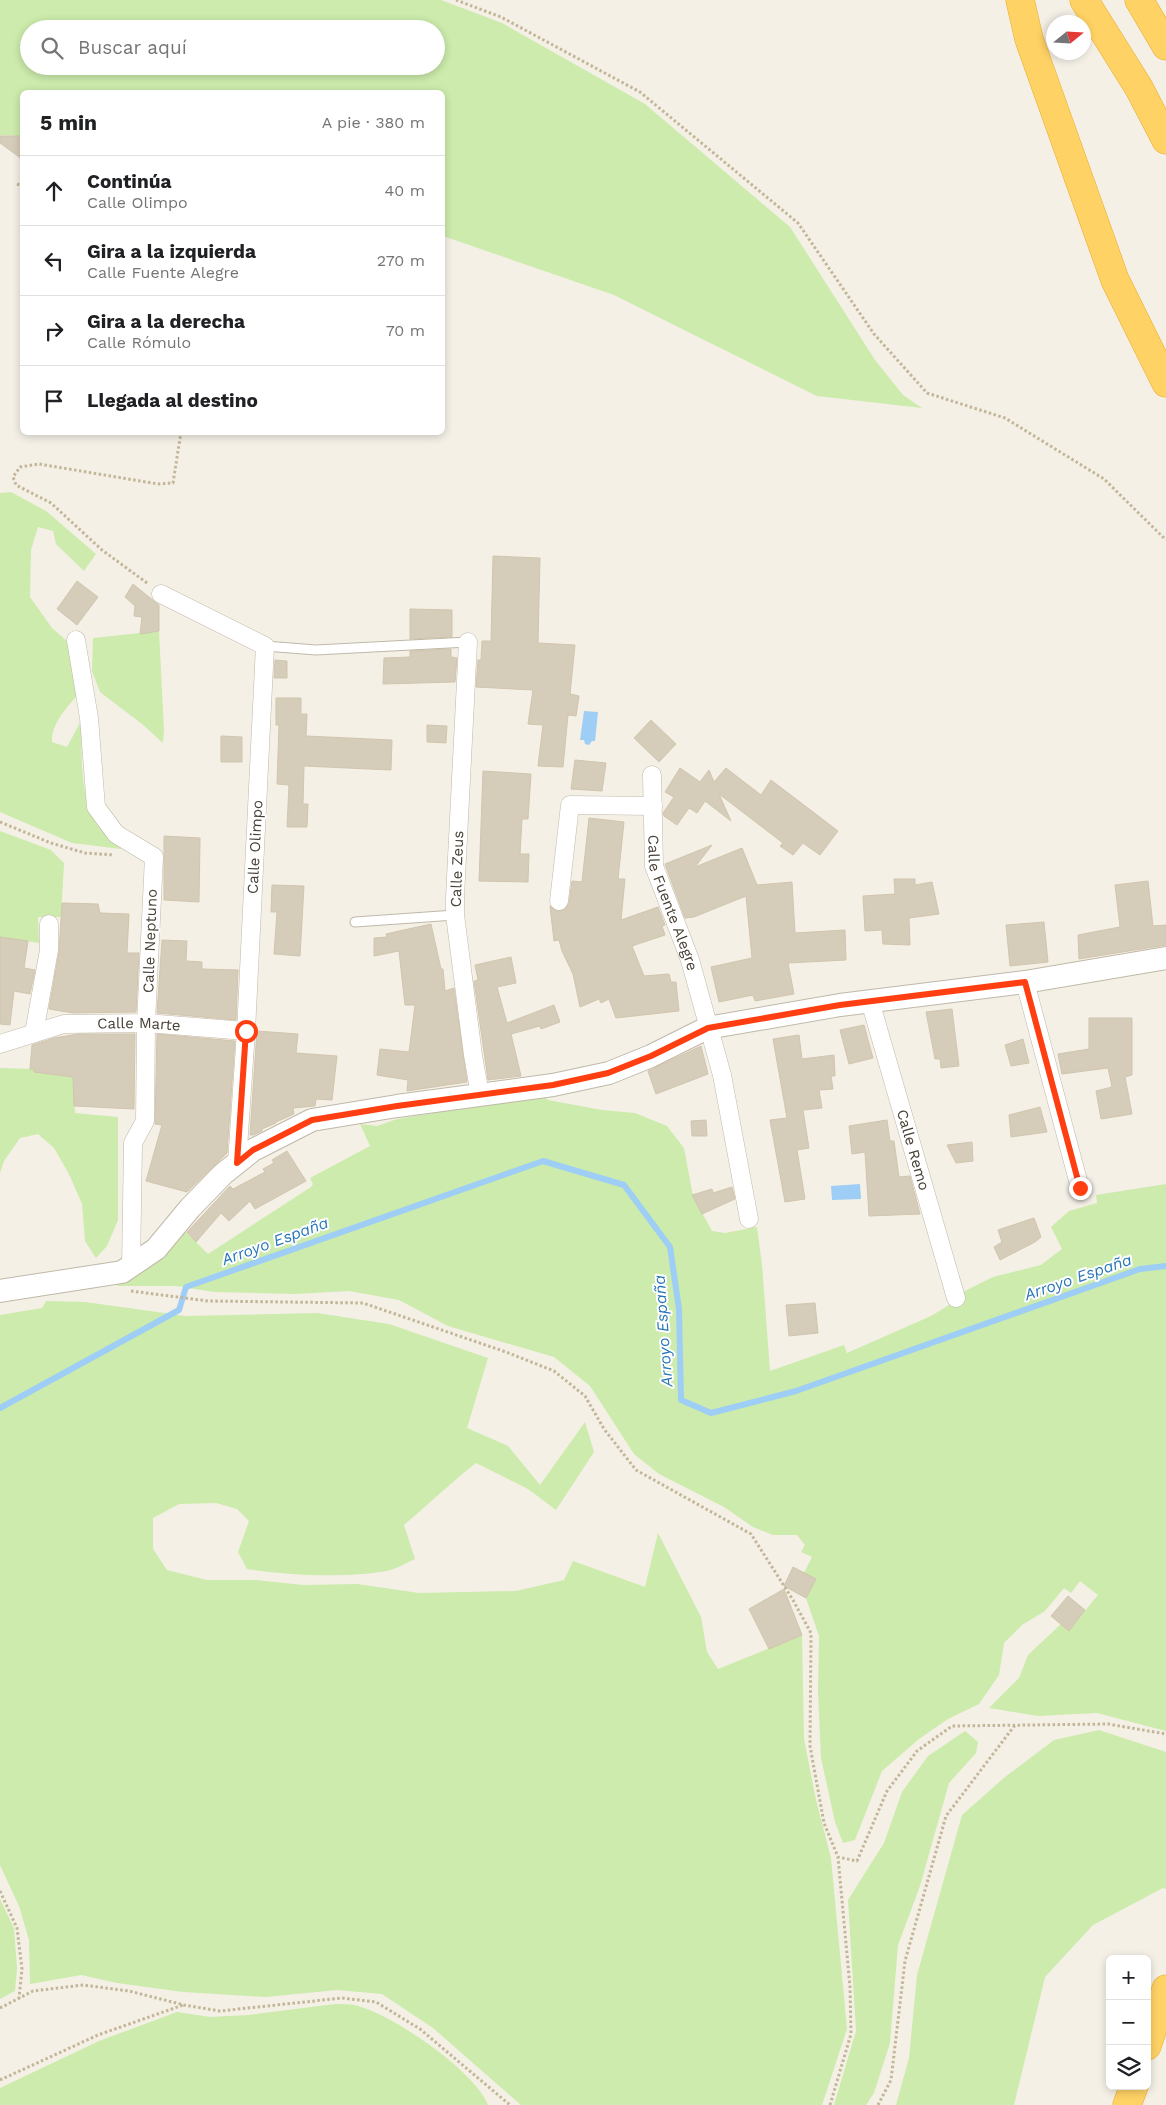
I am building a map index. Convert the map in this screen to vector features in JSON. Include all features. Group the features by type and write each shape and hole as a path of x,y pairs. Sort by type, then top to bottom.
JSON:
{"highway":[{"path":"1020,0 1029,39 1115,280 1166,383"},
{"path":"1084,0 1139,88 1166,140"},
{"path":"1140,0 1166,46"},
{"path":"1147,2045 1166,1988"},
{"path":"1127,2105 1133,2090"}],"street":[{"path":"161,594 265,646"},
{"name":"Calle Neptuno","path":"76,640 89,718 96,807 116,834 154,858 146,1023 145,1121 133,1143 131,1267"},
{"name":"Calle Zeus","path":"468,642 455,916 480,1095"},
{"name":"Calle Olimpo","path":"237,1163 246,1031 265,646"},
{"name":"Calle Fuente Alegre","path":"652,775 654,866 690,960 722,1075 749,1219"},
{"path":"559,901 570,805 653,806"},
{"path":"34,1033 49,950 49,924"},
{"path":"0,1291 122,1272 156,1249 190,1208 223,1174 253,1150 312,1120 397,1106 553,1085 608,1073 651,1056 708,1028 870,1001 1025,982 1166,958"},
{"path":"1025,982 1080,1188"},
{"name":"Calle Remo","path":"870,1001 956,1298"},
{"name":"Calle Marte","path":"0,1044 64,1024 146,1023 246,1031"}],"lane":[{"path":"265,646 316,650 468,642"},
{"path":"355,922 455,916"}],"path":[{"path":"456,0 501,17 640,92 798,223 874,334 927,393 1005,418 1030,433 1104,479 1166,540"},
{"path":"161,594 102,550 51,503 16,485 13,477 20,467 39,464 158,484 173,483 181,435"},
{"path":"0,822 51,844 85,853 114,855"},
{"path":"171,1295 208,1301 363,1303 506,1352 554,1371 585,1396 604,1429 636,1470 751,1534 811,1632 810,1746 824,1823 838,1857 850,1987 851,2034 830,2105"},
{"path":"838,1857 857,1861 887,1791 917,1751 952,1726 1108,1724 1166,1734"},
{"path":"878,2105 891,2080 905,1961 946,1816 1016,1725"},
{"path":"0,1891 17,1928 22,1969 19,1998"},
{"path":"0,2008 33,1991 83,1985 129,1991 184,2005 220,2011 342,1998 376,2002 420,2029 510,2105"},
{"path":"0,2080 98,2035 184,2005"}],"green space":[{"path":"0,0 441,0 502,23 645,104 790,227 875,360 903,395 922,408 817,396 614,295 445,237 445,90 20,90 20,136 0,135"},
{"path":"11,492 46,511 96,554 84,571 56,544 53,531 38,527 31,550 30,597 52,628 68,642 78,695 57,722 52,735 52,742 67,747 81,721 83,776 88,804 99,827 121,849 72,843 0,812 0,493"},
{"path":"159,631 163,743 142,724 100,692 92,671 93,638"},
{"path":"0,831 51,850 64,863 61,917 38,917 39,943 0,937"},
{"path":"0,1068 34,1069 34,1072 73,1077 75,1113 118,1117 118,1220 107,1246 96,1258 85,1241 82,1204 69,1174 54,1148 38,1134 20,1138 4,1161 0,1173"},
{"path":"542,1095 548,1100 602,1110 635,1113 667,1126 684,1148 693,1196 712,1231 725,1233 757,1227 762,1265 770,1371 844,1345 847,1353 931,1316 946,1307 963,1292 993,1277 1041,1265 1062,1249 1051,1227 1069,1211 1097,1203 1096,1195 1166,1184 1166,1731 1097,1713 1038,1716 989,1708 1019,1678 1028,1655 1061,1624 1069,1630 1098,1595 1080,1581 1071,1593 1064,1588 1045,1611 1022,1625 1004,1643 999,1675 979,1704 948,1719 919,1739 882,1771 855,1840 843,1843 835,1822 821,1758 818,1692 819,1636 806,1598 804,1573 812,1557 801,1552 805,1545 797,1535 773,1535 753,1527 724,1507 659,1474 634,1454 590,1386 554,1357 448,1326 399,1300 349,1291 295,1294 214,1292 176,1286 118,1286 114,1283 184,1230 208,1254 311,1187 313,1184 310,1178 370,1146 360,1124 377,1126 397,1119"},
{"path":"46,1301 85,1302 186,1316 317,1313 389,1324 488,1358 467,1428 508,1446 540,1485 585,1422 594,1452 556,1510 528,1489 476,1463 404,1525 415,1559 394,1569 353,1575 299,1575 247,1569 238,1552 249,1521 237,1509 216,1503 179,1504 153,1518 153,1549 167,1570 207,1580 255,1580 304,1585 357,1584 419,1593 516,1591 564,1580 573,1561 645,1587 658,1533 701,1617 707,1652 718,1669 802,1635 804,1739 816,1800 831,1858 847,2029 822,2105 521,2105 433,2028 382,1994 337,1990 266,1997 183,1992 117,1983 81,1975 30,1984 29,1940 19,1906 0,1865 0,1315 42,1308"},
{"path":"1099,1730 1166,1752 1166,1889 1163,1888 1093,1925 1045,1977 1014,2105 896,2105 909,2058 917,1975 962,1815 1005,1777 1054,1740"},
{"path":"965,1731 978,1742 976,1753 949,1783 920,1886 898,1945 890,2043 874,2093 866,2105 834,2105 856,2031 848,1900 884,1843 902,1792 928,1756"},
{"path":"0,1899 14,1928 17,1968 15,1991 0,1999"},
{"path":"335,2004 355,2005 373,2011 411,2032 467,2076 480,2091 488,2105 0,2105 0,2088 99,2041 177,2012 210,2017 248,2015"}],"water":[{"path":"584,711 598,712 595,741 592,741 589,745 585,744 584,740 580,740"},
{"path":"860,1184 861,1199 832,1200 831,1186"}],"building":[{"path":"0,136 20,136 20,158 0,143"},
{"path":"493,556 540,558 538,643 575,645 570,694 579,696 576,716 568,715 563,767 538,766 543,725 528,724 533,690 476,687 478,660 481,660 482,641 491,641"},
{"path":"77,581 98,597 77,625 57,609"},
{"path":"133,584 159,605 159,631 140,634 142,617 134,616 135,606 125,597"},
{"path":"410,609 452,610 452,637 410,639"},
{"path":"451,649 451,657 457,658 455,682 383,684 384,658 410,657 410,651"},
{"path":"275,660 287,661 287,678 274,678"},
{"path":"276,698 301,698 301,714 307,714 306,736 392,740 391,770 304,766 303,804 308,804 307,827 287,827 289,785 277,784 279,725 276,725"},
{"path":"651,720 676,744 659,762 634,738"},
{"path":"427,725 447,726 446,743 427,742"},
{"path":"221,736 242,737 242,762 221,762"},
{"path":"575,760 606,763 602,791 571,789"},
{"path":"680,768 700,782 709,770 714,782 726,768 761,795 771,780 838,831 820,855 803,843 793,855 780,846 783,843 719,794 731,821 705,801 697,813 689,808 677,825 664,816 663,813 674,797 665,792"},
{"path":"483,771 531,774 528,819 522,819 520,854 529,854 528,882 479,881"},
{"path":"589,818 624,822 618,879 625,879 621,920 658,907 665,925 662,926 665,935 632,946 644,976 669,974 671,982 676,982 679,1011 616,1018 609,999 601,1003 599,999 580,1007 573,974 559,940 554,941 550,906 557,911 564,910 569,903 572,881 582,882"},
{"path":"164,836 200,838 199,902 164,900"},
{"path":"712,845 695,867 742,848 757,885 792,882 795,933 845,930 846,960 788,963 794,994 755,1001 753,995 719,1002 711,967 752,958 746,896 694,917 685,918 665,864"},
{"path":"894,879 915,879 915,885 932,882 939,914 909,918 910,945 883,944 882,930 865,931 863,896 895,894"},
{"path":"1148,881 1153,926 1166,925 1166,945 1079,959 1078,935 1120,927 1115,885"},
{"path":"272,885 304,886 300,956 274,954 277,912 271,912"},
{"path":"62,903 98,904 100,913 129,914 127,953 139,953 136,1012 73,1013 49,1009 59,952"},
{"path":"1044,922 1048,962 1010,966 1006,925"},
{"path":"431,924 441,969 443,969 445,991 454,988 467,1082 407,1091 408,1080 377,1075 380,1049 409,1052 415,1005 405,1005 399,951 374,956 374,938 387,937 386,934"},
{"path":"0,937 28,941 24,968 35,970 30,994 14,991 10,1025 0,1024"},
{"path":"162,940 187,941 186,961 202,962 202,969 238,970 236,1020 157,1013"},
{"path":"511,957 516,983 497,987 507,1023 554,1005 560,1022 541,1029 540,1026 511,1034 521,1076 488,1080 474,981 478,980 475,965"},
{"path":"952,1009 959,1066 941,1068 940,1059 935,1059 926,1012"},
{"path":"1089,1018 1132,1018 1132,1075 1125,1077 1132,1114 1101,1119 1096,1091 1112,1087 1108,1068 1062,1074 1058,1054 1089,1049"},
{"path":"864,1025 873,1058 849,1064 840,1030"},
{"path":"257,1031 298,1034 296,1053 337,1056 332,1100 316,1099 315,1106 293,1108 294,1114 262,1129 262,1131 250,1135"},
{"path":"78,1034 135,1034 134,1109 74,1106 73,1077 34,1072 34,1069 30,1069 32,1045 54,1038"},
{"path":"157,1034 235,1041 227,1153 187,1192 146,1181 162,1125 155,1124"},
{"path":"799,1035 802,1059 834,1055 835,1076 831,1076 833,1089 819,1090 822,1108 803,1110 809,1148 797,1150 805,1199 785,1202 770,1120 787,1118 773,1039"},
{"path":"1023,1039 1029,1063 1011,1066 1005,1045"},
{"path":"701,1046 708,1074 656,1094 648,1071"},
{"path":"1040,1107 1047,1132 1011,1137 1009,1115"},
{"path":"706,1120 707,1136 692,1136 691,1121"},
{"path":"887,1120 890,1141 894,1141 899,1177 910,1176 920,1214 869,1216 865,1152 852,1154 849,1126"},
{"path":"972,1142 973,1161 956,1163 947,1145"},
{"path":"287,1151 306,1181 255,1209 250,1201 229,1221 221,1213 196,1242 187,1232 230,1186 233,1189 265,1172 263,1169 274,1163 272,1160"},
{"path":"732,1187 735,1199 702,1214 692,1195 712,1189 713,1193"},
{"path":"1034,1218 1041,1237 1000,1260 994,1247 1002,1242 998,1230"},
{"path":"815,1303 818,1333 789,1336 786,1305"},
{"path":"793,1567 816,1579 806,1598 784,1586"},
{"path":"784,1589 802,1635 769,1649 749,1609"},
{"path":"1068,1596 1085,1610 1069,1631 1051,1616"}],"waterway":[{"name":"Arroyo España","path":"0,1408 179,1310 186,1287 543,1161 624,1185 670,1247 679,1309 681,1400 711,1413 796,1391 1140,1269 1166,1266"}],"route":[{"path":"246,1031 237,1163 253,1150 312,1120 397,1106 553,1085 608,1073 651,1056 708,1028 840,1005 1025,982 1080,1188"}]}
